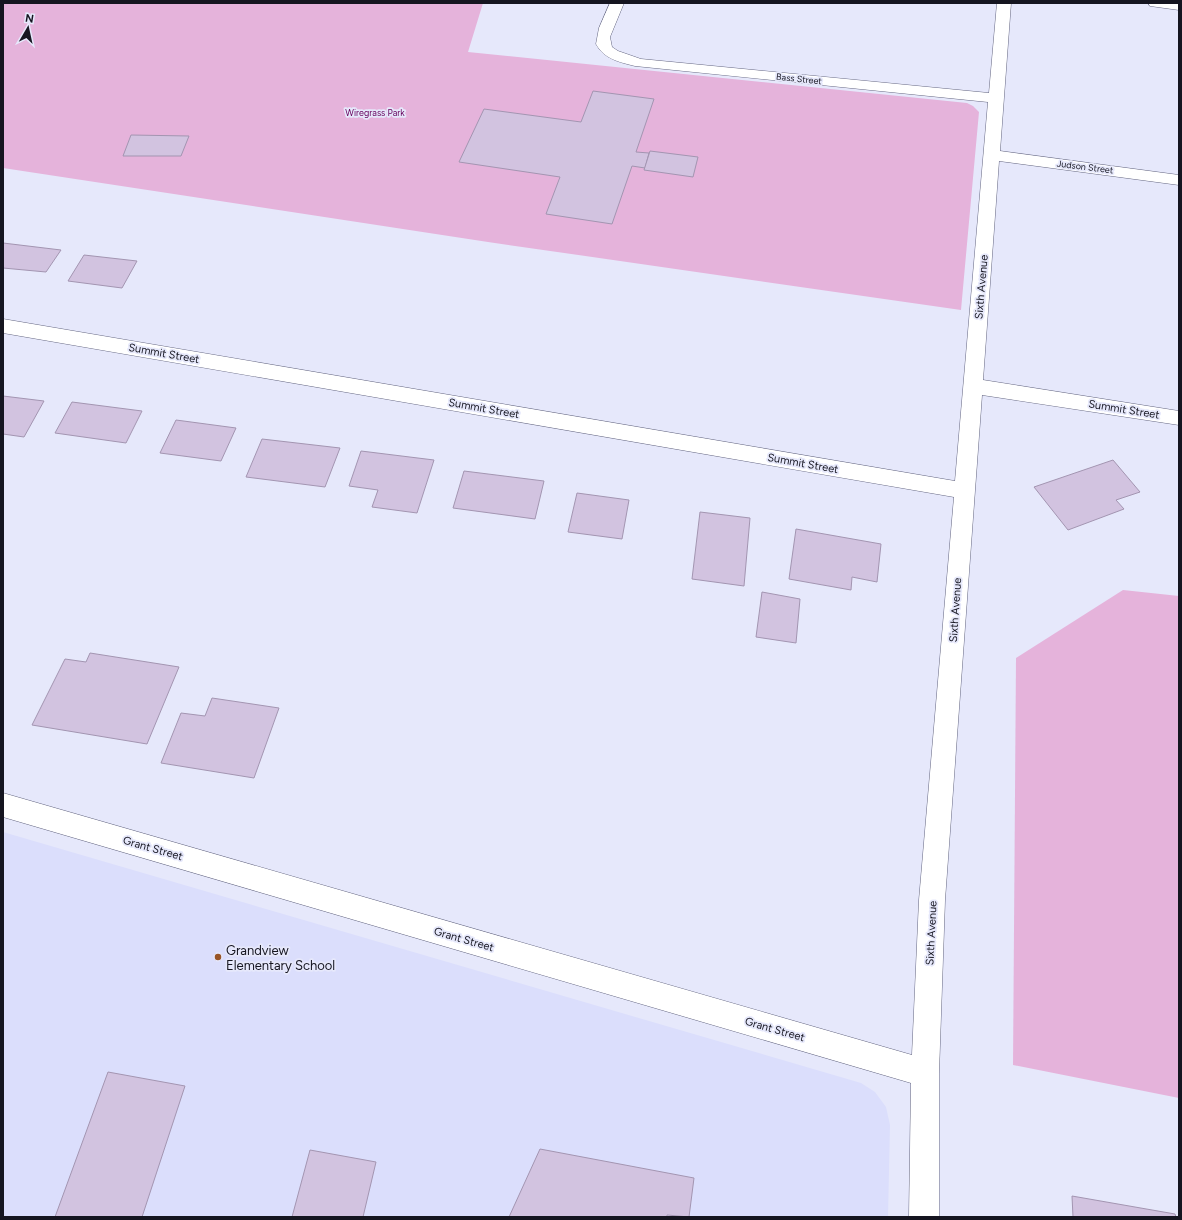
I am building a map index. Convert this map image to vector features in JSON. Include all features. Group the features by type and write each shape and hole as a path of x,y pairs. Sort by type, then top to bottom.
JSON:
{"street":[{"name":"Bass Street","path":"617,3 602,39 605,50 616,58 640,63 995,98"},
{"name":"Sixth Avenue","path":"924,1217 925,1073 932,900 992,155 995,98 1004,3"},
{"path":"1154,3 1179,6"},
{"name":"Judson Street","path":"992,155 1179,180"},
{"name":"Summit Street","path":"3,326 964,491"},
{"name":"Summit Street","path":"973,386 1179,418"},
{"name":"Grant Street","path":"3,805 925,1073"}],"shaded area":[{"name":"Grandview Elementary School","path":"3,832 861,1083 875,1092 886,1107 890,1125 888,1217 3,1217"}],"green space":[{"name":"Wiregrass Park","path":"3,3 483,3 468,52 967,103 979,112 961,310 488,242 3,168"},
{"path":"1123,590 1179,596 1179,1098 1013,1065 1016,658"}],"building":[{"path":"593,91 654,99 636,152 649,153 645,168 632,166 612,224 546,214 560,177 459,162 484,109 581,122"},
{"path":"131,135 189,136 181,156 123,156"},
{"path":"650,151 698,157 693,177 644,170"},
{"path":"3,243 61,250 46,272 3,268"},
{"path":"84,255 137,261 122,288 68,281"},
{"path":"3,396 44,401 24,437 3,434"},
{"path":"72,402 142,411 126,443 55,433"},
{"path":"176,420 236,428 221,461 160,453"},
{"path":"262,439 340,448 325,487 246,477"},
{"path":"361,451 434,460 417,513 372,507 378,490 349,486"},
{"path":"1113,460 1140,492 1116,500 1124,509 1068,530 1034,487"},
{"path":"464,471 544,481 535,519 453,508"},
{"path":"577,493 629,500 622,539 568,532"},
{"path":"700,512 750,518 744,586 692,579"},
{"path":"796,529 881,544 877,582 852,577 851,590 789,579"},
{"path":"762,592 800,599 796,643 756,637"},
{"path":"90,653 179,667 147,744 32,725 65,659 86,662"},
{"path":"212,698 279,708 254,778 161,763 181,713 205,716"},
{"path":"108,1072 185,1086 142,1217 55,1217"},
{"path":"540,1149 694,1178 689,1217 667,1215 667,1217 509,1217"},
{"path":"310,1150 376,1162 363,1217 292,1217"},
{"path":"1072,1196 1175,1214 1176,1217 1073,1217"}],"place":[{"name":"Grandview Elementary School","path":"218,957"}]}
